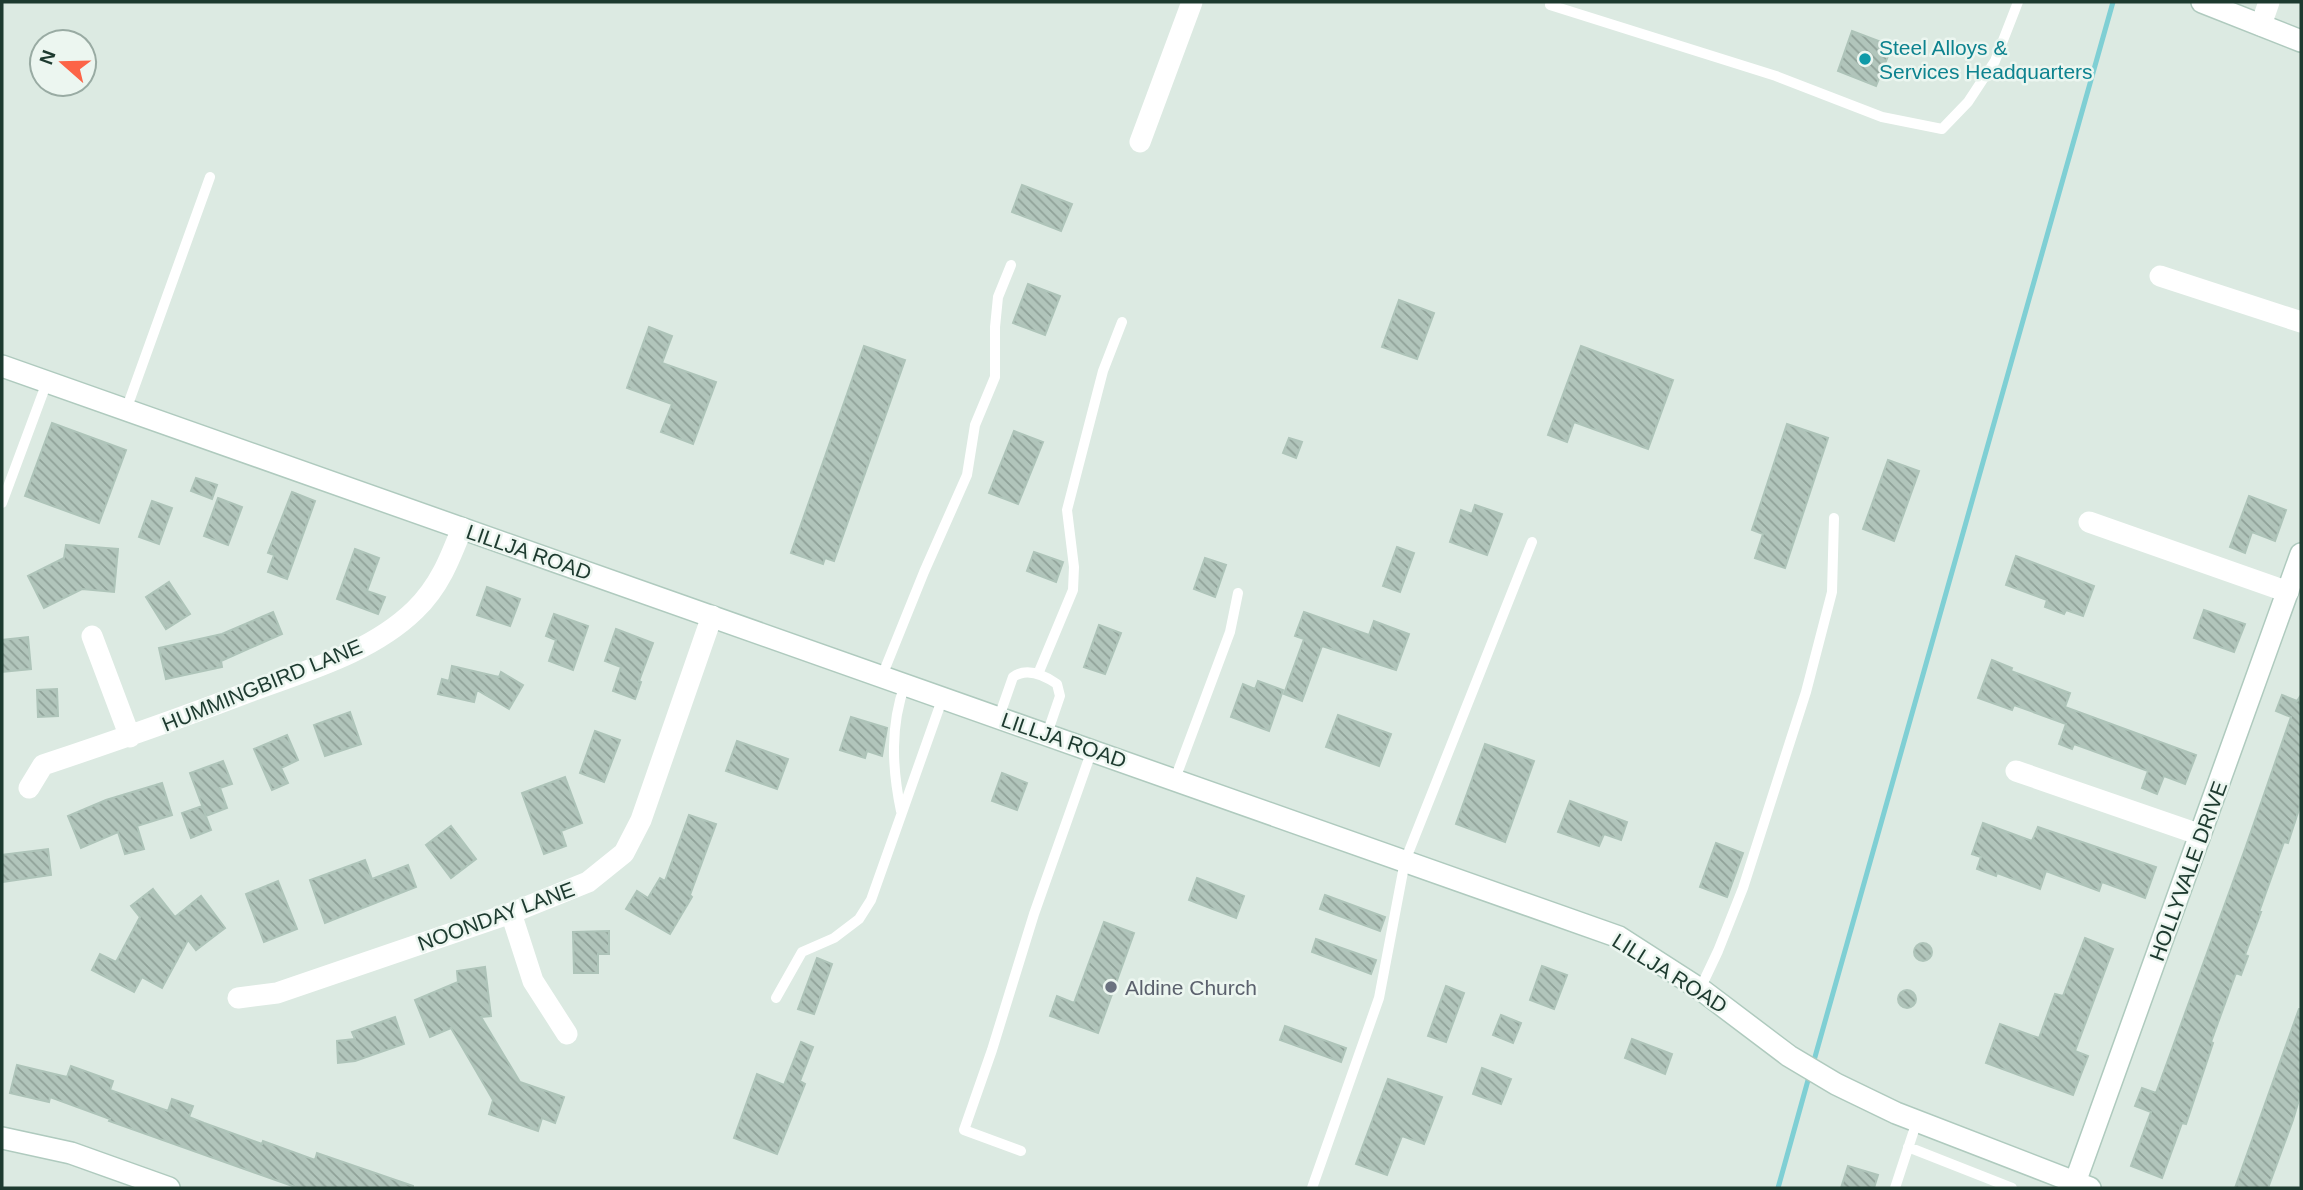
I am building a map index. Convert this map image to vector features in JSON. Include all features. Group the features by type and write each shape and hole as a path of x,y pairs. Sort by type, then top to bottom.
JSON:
{"street":[{"path":"1140,142 1192,2"},
{"path":"2202,2 2301,41"},
{"path":"2261,24 2269,2"},
{"path":"2160,276 2301,322"},
{"name":"LILLJA ROAD","path":"2,366 1619,937 1700,989 1789,1056 1828,1079 1917,1121 2080,1186"},
{"path":"2089,522 2288,592"},
{"name":"HUMMINGBIRD LANE","path":"29,788 43,765 130,737 314,668 384,634 416,609 439,580 448,566 462,528"},
{"name":"HOLLYVALE DRIVE","path":"2080,1186 2301,554"},
{"name":"NOONDAY LANE","path":"238,998 278,993 511,913 588,882 624,853 641,820 712,615"},
{"path":"92,636 130,737"},
{"path":"2016,771 2201,835"},
{"path":"511,913 533,981 567,1034"},
{"path":"2,1138 71,1153 169,1188"}],"lane":[{"path":"1550,5 1776,76 1882,117 1942,129 1968,102 1995,61 2018,2"},
{"path":"126,410 210,177"},
{"path":"883,676 924,572 967,475 975,425 995,377 998,298 1010,265"},
{"path":"1038,674 1073,590 1074,567 1067,510 1103,371 1122,322"},
{"path":"2,503 47,382"},
{"path":"1700,989 1743,888 1806,692 1832,592 1834,518"},
{"path":"1312,1188 1379,998 1405,861 1532,542"},
{"path":"1175,779 1230,632 1238,593"},
{"path":"999,717 1013,677 1025,671 1038,674 1057,684 1060,695 1047,734"},
{"path":"902,814 894,777 893,744 905,684"},
{"path":"776,998 802,952 834,939 859,919 871,900 943,697"},
{"path":"1021,1151 964,1130 1034,914 1093,750"},
{"path":"1895,1188 1917,1121"},
{"path":"1908,1147 2012,1188"}],"building":[{"name":"Steel Alloys & Services Headquarters","path":"1852,31 1892,46 1876,86 1838,71"},
{"path":"1022,185 1072,204 1061,231 1012,212"},
{"path":"1028,284 1060,296 1045,335 1013,323"},
{"path":"1399,300 1434,313 1417,359 1382,347"},
{"path":"649,327 672,336 662,363 716,382 693,444 661,432 672,404 627,388"},
{"path":"864,346 905,360 834,561 825,558 823,564 791,553"},
{"path":"1581,346 1673,380 1648,449 1574,422 1567,442 1548,435"},
{"path":"52,423 126,450 99,523 25,496"},
{"path":"1787,424 1828,438 1785,568 1755,558 1763,534 1752,530"},
{"path":"1014,431 1043,442 1018,504 989,493"},
{"path":"1289,438 1302,442 1296,458 1283,453"},
{"path":"1888,460 1919,471 1894,541 1863,529"},
{"path":"196,478 217,485 212,499 191,491"},
{"path":"292,492 315,501 287,579 268,572 274,555 268,553"},
{"path":"2249,496 2286,510 2275,541 2252,532 2245,553 2230,547"},
{"path":"218,498 242,507 228,545 204,536"},
{"path":"152,501 172,508 159,544 139,537"},
{"path":"1475,505 1502,514 1487,555 1450,542 1461,510 1472,514"},
{"path":"66,545 118,549 114,592 82,589 44,608 28,576 64,558"},
{"path":"1397,547 1414,553 1400,592 1383,586"},
{"path":"355,549 379,558 367,591 385,597 378,614 337,599"},
{"path":"1034,552 1063,562 1056,582 1027,571"},
{"path":"2016,556 2094,586 2083,616 2066,610 2064,614 2045,607 2047,600 2006,585"},
{"path":"1205,558 1226,565 1215,597 1194,589"},
{"path":"169,582 190,614 166,629 146,597"},
{"path":"487,587 520,599 510,626 477,615"},
{"path":"2204,610 2245,624 2234,652 2194,638"},
{"path":"273,612 282,634 221,661 222,667 166,679 159,648 222,634"},
{"path":"1304,612 1369,635 1374,621 1409,634 1396,670 1322,646 1302,701 1284,694 1304,639 1295,636"},
{"path":"554,614 588,626 573,670 549,661 556,640 546,636"},
{"path":"1099,625 1121,633 1105,674 1084,667"},
{"path":"616,629 653,643 635,699 613,691 621,667 605,661"},
{"path":"28,637 31,669 2,672 2,640"},
{"path":"1992,660 2012,668 2011,671 2070,693 2065,707 2196,755 2185,784 2164,776 2157,794 2142,788 2148,771 2074,744 2072,749 2059,744 2066,724 2014,705 2012,710 1978,698"},
{"path":"452,666 499,677 501,672 523,685 509,709 477,690 474,702 438,694 442,679 449,681"},
{"path":"1258,681 1283,690 1269,731 1231,717 1243,684 1255,689"},
{"path":"57,689 58,716 38,717 37,690"},
{"path":"2282,695 2297,701 2301,695 2301,803 2288,843 2284,842 2259,912 2241,975 2236,973 2211,1042 2213,1043 2186,1124 2182,1123 2162,1178 2131,1166 2151,1112 2135,1106 2142,1088 2156,1093 2245,849 2291,717 2276,711"},
{"path":"350,712 361,744 325,756 314,725"},
{"path":"1338,715 1391,734 1379,766 1326,747"},
{"path":"851,717 887,728 882,756 867,751 865,758 840,750"},
{"path":"595,731 620,740 604,782 580,773"},
{"path":"287,735 298,760 281,768 288,783 272,790 254,749"},
{"path":"737,741 788,759 777,789 726,771"},
{"path":"1485,744 1534,761 1505,842 1456,824"},
{"path":"223,761 232,784 220,788 227,808 206,816 190,773"},
{"path":"1002,773 1027,783 1017,810 992,801"},
{"path":"565,777 582,823 561,831 566,846 544,854 522,793"},
{"path":"162,783 172,815 137,826 144,849 125,854 118,832 81,848 68,816 106,800"},
{"path":"1570,801 1627,822 1621,840 1604,834 1599,846 1558,832"},
{"path":"202,806 211,830 191,838 182,813"},
{"path":"689,815 716,824 690,895 692,897 670,934 626,909 637,891 648,898 660,878 665,881"},
{"path":"1983,823 2032,841 2038,827 2156,867 2145,898 2102,882 2099,891 2046,871 2040,889 1997,873 1996,876 1977,869 1981,857 1972,854"},
{"path":"451,826 476,859 451,878 426,845"},
{"path":"1716,843 1743,853 1727,897 1700,887"},
{"path":"48,849 51,875 2,882 2,855"},
{"path":"365,860 372,879 408,865 416,887 325,923 310,880"},
{"path":"1197,878 1244,896 1236,918 1189,900"},
{"path":"278,881 297,929 264,942 246,894"},
{"path":"153,889 175,917 201,896 225,928 196,950 188,940 162,988 142,977 134,992 92,970 100,954 116,962 140,917 131,906"},
{"path":"1325,895 1385,917 1380,931 1320,909"},
{"path":"1104,922 1134,933 1098,1033 1050,1016 1057,996 1074,1003"},
{"path":"609,931 609,954 598,954 598,973 574,973 573,932"},
{"path":"2085,938 2113,949 2075,1051 2088,1056 2073,1095 1986,1063 2000,1024 2039,1038 2055,994 2063,996"},
{"path":"1316,939 1376,960 1371,974 1312,952"},
{"path":"1919,943 1927,943 1932,952 1930,959 1919,961 1914,956 1914,948"},
{"path":"817,958 832,964 814,1014 798,1009"},
{"path":"1542,966 1567,975 1554,1009 1530,1000"},
{"path":"485,967 491,1016 481,1017 520,1082 564,1097 555,1123 542,1118 538,1131 489,1114 493,1100 451,1028 430,1037 415,1000 458,982 457,971"},
{"path":"1446,986 1464,993 1446,1042 1428,1036"},
{"path":"1903,990 1911,990 1916,999 1914,1006 1903,1008 1898,1003 1898,995"},
{"path":"2299,1009 2301,1093 2293,1120 2268,1188 2235,1188"},
{"path":"1501,1015 1521,1023 1513,1043 1493,1035"},
{"path":"395,1017 404,1044 355,1061 338,1063 337,1041 355,1039 352,1032"},
{"path":"1285,1026 1346,1048 1341,1062 1280,1040"},
{"path":"1632,1039 1672,1054 1665,1074 1625,1058"},
{"path":"801,1042 813,1047 800,1081 805,1084 777,1154 734,1138 757,1074 784,1085"},
{"path":"17,1065 67,1077 71,1066 113,1081 110,1090 168,1111 172,1099 193,1106 189,1117 204,1123 315,1160 317,1153 413,1188 298,1188 109,1121 110,1119 50,1097 49,1102 10,1093"},
{"path":"1482,1068 1511,1079 1501,1104 1473,1094"},
{"path":"1388,1079 1442,1097 1424,1144 1402,1136 1387,1175 1356,1164"},
{"path":"1848,1166 1878,1175 1874,1188 1841,1188"}],"waterway":[{"path":"1813,1064 2113,2"},
{"path":"1778,1188 1810,1073"}],"place":[{"name":"Steel Alloys & Services Headquarters","path":"1865,59"},
{"name":"Aldine Church","path":"1111,987"}]}
